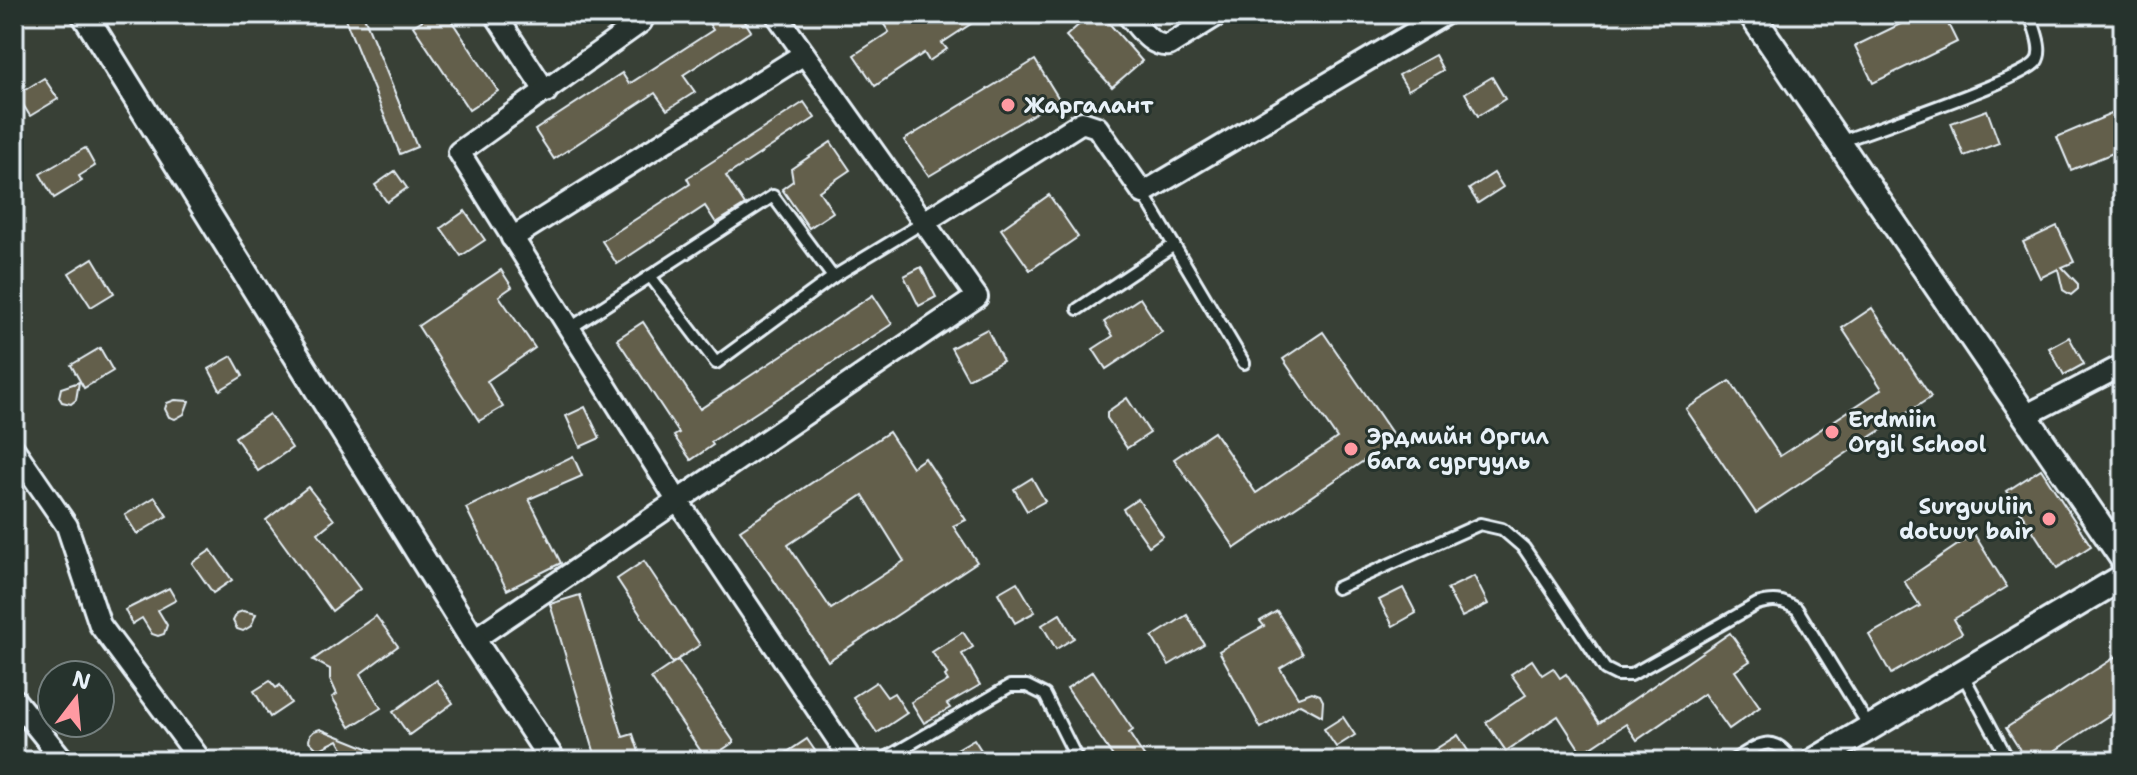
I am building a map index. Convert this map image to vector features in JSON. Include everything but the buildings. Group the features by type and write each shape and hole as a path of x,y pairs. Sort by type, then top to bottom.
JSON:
{"street":[{"path":"84,14 473,640 553,761"},
{"path":"495,14 546,92"},
{"path":"645,14 641,22 459,152 677,500 852,761"},
{"path":"473,640 977,297 776,14"},
{"path":"1127,14 1154,43 1162,46 1169,45 1219,14"},
{"path":"924,222 1082,122 1097,127 1143,193 1445,14"},
{"path":"1751,14 2123,559"},
{"path":"512,238 804,54"},
{"path":"2025,416 2123,365"},
{"path":"14,449 67,526 100,625 201,761"},
{"path":"1814,761 2123,577"},
{"path":"14,699 64,761"}],"lane":[{"path":"1838,142 1999,82 2028,68 2035,63 2039,49 2030,14"},
{"path":"1143,193 1244,363"},
{"path":"569,329 773,196 833,277"},
{"path":"650,276 716,363 833,277 924,222"},
{"path":"1078,309 1174,245"},
{"path":"1337,588 1480,524 1502,529 1524,548 1605,669 1617,675 1631,675 1757,604 1769,600 1784,601 1797,609 1870,728"},
{"path":"1962,673 2009,761"},
{"path":"881,761 1010,686 1027,686 1045,695 1078,761"},
{"path":"1732,761 1770,743 1784,748 1792,761"}],"place":[{"name":"Жаргалант","path":"1008,105"},
{"name":"Erdmiin Orgil School","path":"1832,432"},
{"name":"Эрдмийн Оргил бага сургууль","path":"1351,449"},
{"name":"Surguuliin dotuur bair","path":"2049,519"}]}
